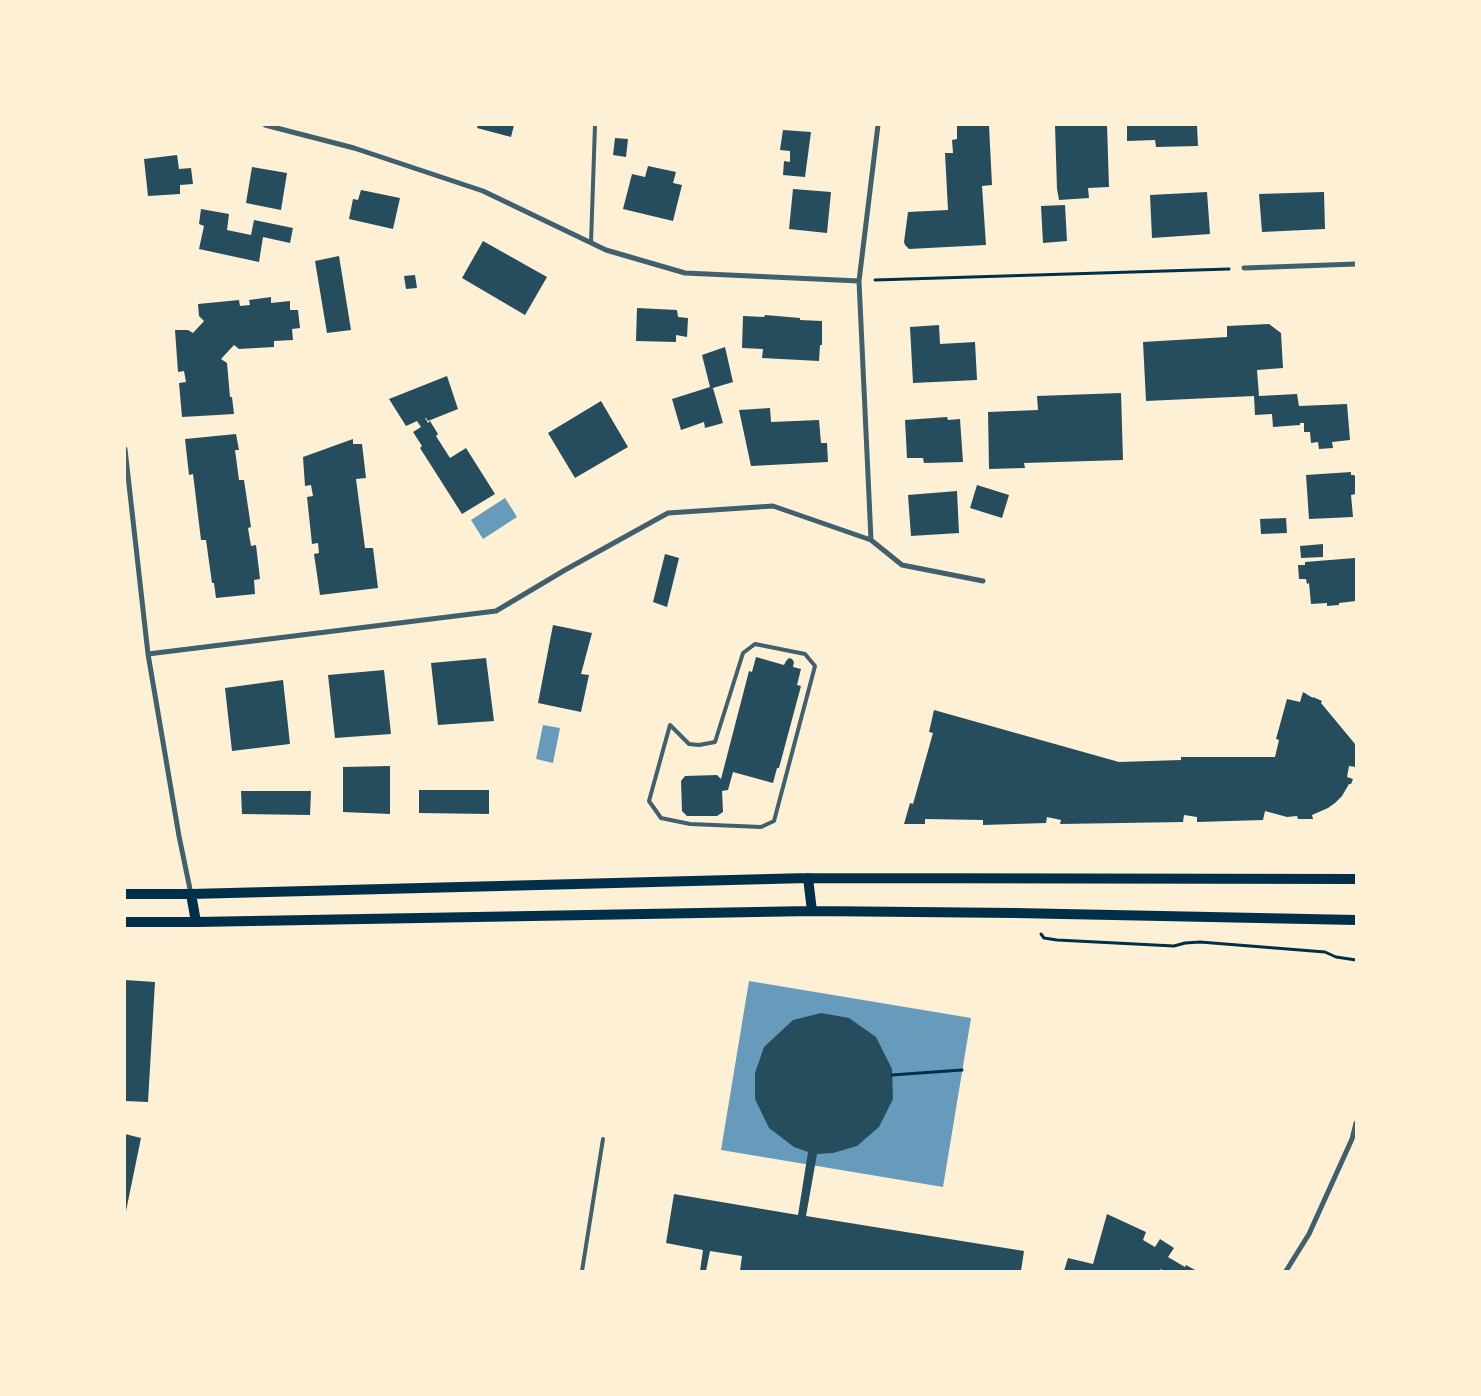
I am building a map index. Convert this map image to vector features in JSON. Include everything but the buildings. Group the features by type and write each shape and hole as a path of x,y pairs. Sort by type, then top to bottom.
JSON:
{"main road":[{"path":"808,878 812,911"},
{"path":"125,894 191,894 808,878 1356,879"},
{"path":"191,894 196,922"},
{"path":"125,922 812,911 1356,920"}],"street":[{"path":"265,125 354,148 483,191 606,250 685,273 859,281"},
{"path":"871,540 859,281 878,125"},
{"path":"1244,268 1356,264"},
{"path":"125,449 148,654 179,836 191,894"},
{"path":"148,654 496,611 564,570 668,513 773,506 871,540 902,565 983,581"},
{"path":"1286,1271 1313,1226 1352,1139 1356,1123"}],"lane":[{"path":"591,243 595,125"},
{"path":"755,644 805,654 815,666 774,821 761,827 690,824 661,818 649,801 670,725 689,744 699,745 715,742 743,653 755,644"},
{"path":"582,1271 603,1139"}],"path":[{"path":"859,281 1244,268"},
{"path":"1015,913 1044,938 1057,940 1174,946 1200,942 1326,952 1336,957 1356,960"},
{"path":"892,1075 962,1070"}],"water":[{"path":"505,498 517,517 483,539 471,520"},
{"path":"543,725 560,728 553,763 536,759"},
{"path":"749,981 971,1018 943,1187 721,1150"}]}
